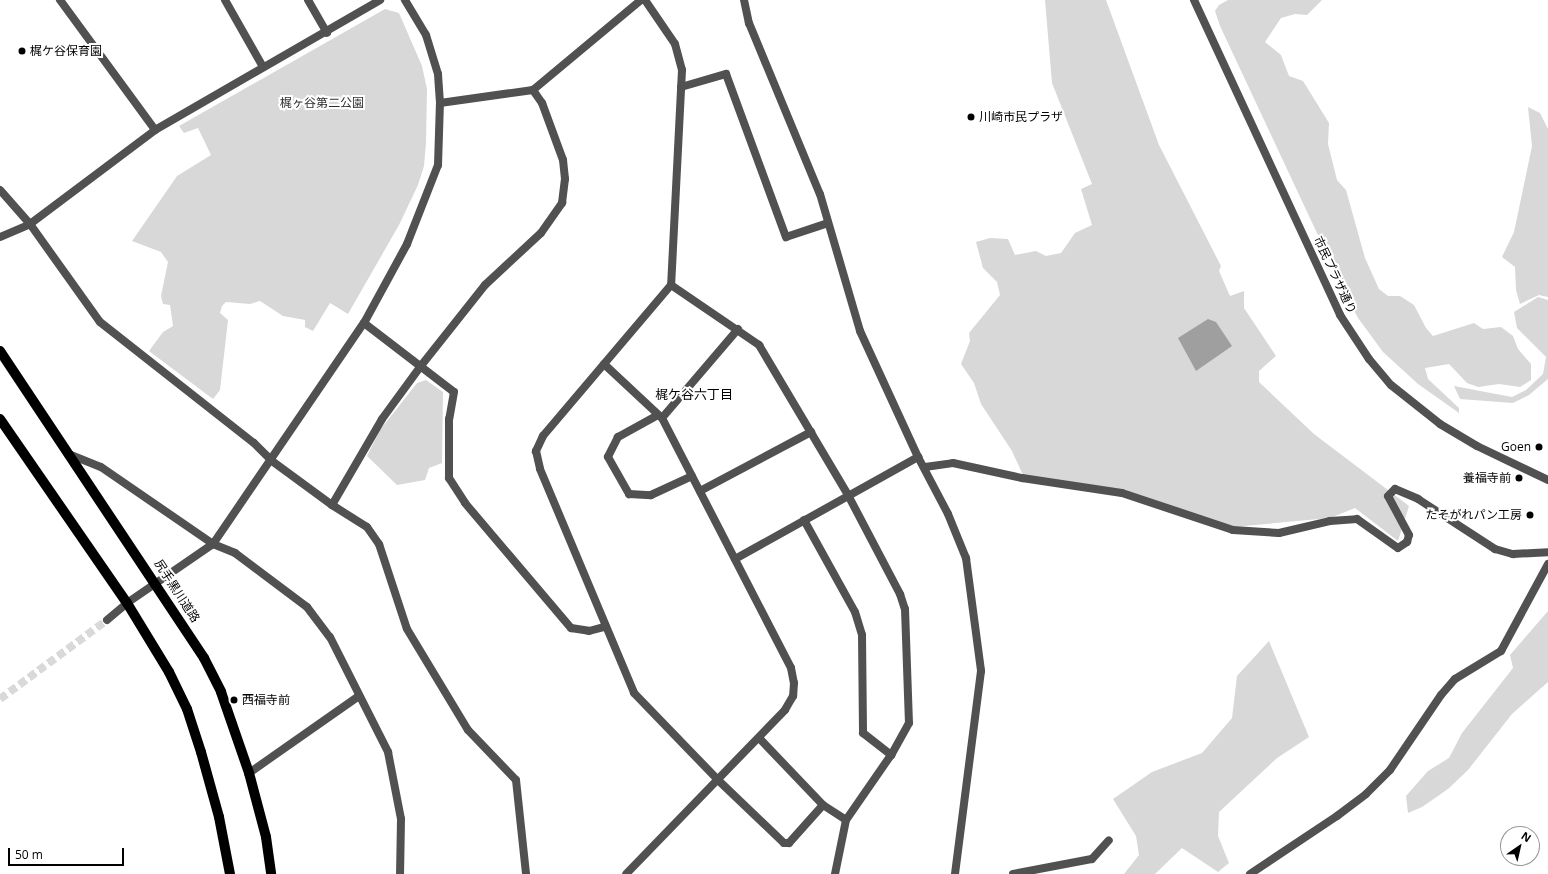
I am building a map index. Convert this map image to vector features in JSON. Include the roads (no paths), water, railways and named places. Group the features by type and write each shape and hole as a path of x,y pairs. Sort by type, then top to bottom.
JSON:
{"main road":[{"name":"尻手黒川道路","path":"0,351 157,583 204,658 221,692 249,773 266,837 271,874"},
{"path":"0,419 127,603 169,672 187,709 219,817 230,874"}],"street":[{"path":"60,0 155,130"},
{"path":"225,0 263,67"},
{"path":"308,0 327,33"},
{"path":"0,237 30,224 155,130 263,67 327,33 380,0"},
{"path":"107,620 127,603 213,544 272,461 364,323 407,244 438,165 440,103 438,74 426,35 405,0"},
{"path":"440,103 533,90 641,0"},
{"path":"645,0 675,44 682,70 671,285 543,436 536,451 540,469 604,627 634,693 718,780 784,843 789,843 823,805"},
{"path":"744,0 749,23 820,194 860,331 918,457 948,514 966,558 981,671 955,874"},
{"name":"市民プラザ通り","path":"1197,1 1340,315 1369,359 1391,384 1440,424 1477,446 1548,480"},
{"path":"681,87 726,74 786,237 828,223"},
{"path":"332,504 382,419 420,367 485,285 541,233 562,203 565,179 563,160 542,103 533,90"},
{"path":"0,190 30,224 100,322 254,443 272,461 367,527 379,544 407,629 468,730 516,780 526,874"},
{"path":"671,285 738,329 759,345 848,495 900,594 906,609 909,723 891,755 846,820 836,874"},
{"path":"364,323 454,392 449,419 449,478 465,503 571,628 589,631 604,627"},
{"path":"692,476 651,495 630,494 608,457 618,437 660,417 738,329"},
{"path":"604,364 660,417 700,491 791,668 794,684 793,696 785,710 626,874"},
{"path":"700,491 811,432"},
{"path":"71,455 101,468 213,544 236,553 307,607 330,637 388,752 397,790 401,819 400,874"},
{"path":"735,559 918,457"},
{"path":"924,467 953,463 1022,478 1122,493 1232,530 1279,533 1330,521 1358,519 1398,548 1407,542 1409,535 1388,496 1395,489 1418,499 1495,549 1513,554 1548,552"},
{"path":"804,520 856,612 862,635 863,733 891,755"},
{"path":"1250,874 1337,816 1366,794 1390,770 1441,695 1456,679 1501,651 1548,564"},
{"path":"249,773 359,696"},
{"path":"759,738 823,805 846,820"},
{"path":"1013,874 1092,859 1110,840"}],"tunnel":[{"path":"0,699 107,620"}],"place":[{"name":"梶ケ谷保育園","path":"22,51"},
{"name":"川崎市民プラザ","path":"971,117"},
{"name":"Goen","path":"1539,447"},
{"name":"養福寺前","path":"1519,478"},
{"name":"たそがれパン工房","path":"1530,515"},
{"name":"西福寺前","path":"234,700"}],"district":[{"name":"梶ケ谷六丁目","path":"694,394"}],"park label":[{"name":"梶ヶ谷第二公園","path":"322,103"}]}
